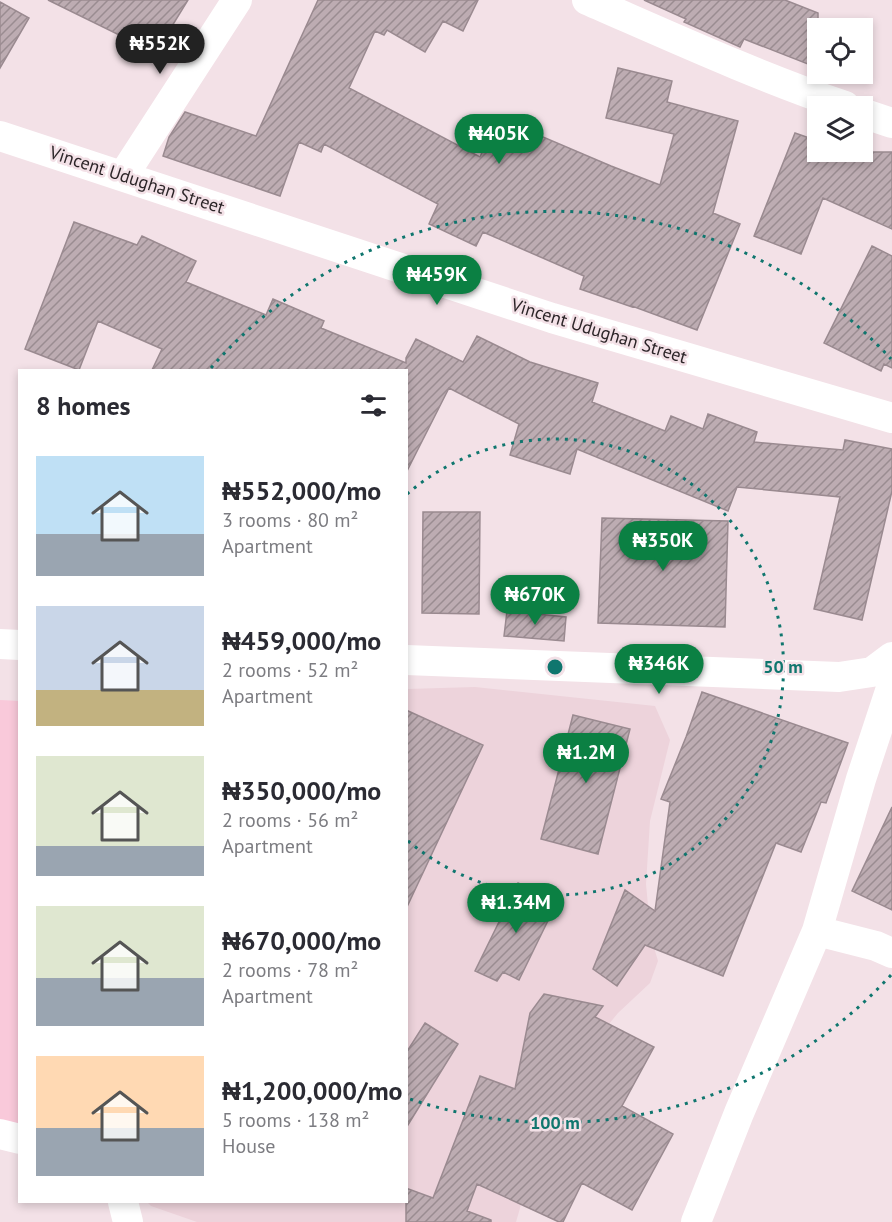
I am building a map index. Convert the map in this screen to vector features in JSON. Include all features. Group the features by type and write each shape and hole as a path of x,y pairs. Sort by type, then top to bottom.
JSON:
{"street":[{"path":"123,176 237,0"},
{"path":"586,0 816,96"},
{"path":"873,116 892,123"},
{"name":"Vincent Udughan Street","path":"0,136 552,318 892,418"},
{"path":"0,644 18,645"},
{"path":"408,660 838,677 872,672 892,657"},
{"path":"696,1222 739,1113 816,931 861,779 892,685"},
{"path":"816,931 876,946 892,953"},
{"path":"0,1134 18,1138"},
{"path":"123,1203 128,1222"}],"shaded area":[{"path":"475,687 655,706 670,740 650,821 646,884 651,937 658,961 650,983 618,1013 590,1047 537,1149 516,1222 197,1222 151,1206 148,1203 408,1203 408,689"},
{"path":"0,700 18,701 18,1126 0,1120"}],"building":[{"path":"48,0 188,0 172,26 174,28 160,55"},
{"path":"318,0 478,0 463,31 443,21 425,52 387,30 384,35 375,31 349,88 480,157 490,134 501,139 508,122 660,185 674,134 606,118 618,68 672,81 667,102 738,121 713,213 740,224 697,330 580,289 584,276 483,232 476,246 429,224 438,204 324,144 321,152 299,142 280,196 163,156 169,137 185,112 256,136"},
{"path":"644,0 785,0 818,13 818,18 807,18 807,64 744,39 740,47 684,22 686,19"},
{"path":"0,2 29,18 0,68"},
{"path":"795,133 807,137 807,162 873,162 873,152 892,152 892,229 823,198 801,254 754,236"},
{"path":"74,222 137,245 142,236 196,261 186,282 266,315 273,299 324,321 321,328 406,363 406,358 416,339 463,362 477,336 530,362 598,383 592,402 665,431 671,416 703,429 708,414 757,432 754,442 843,450 845,440 892,449 892,491 862,620 814,609 840,497 737,487 728,511 577,449 570,474 510,455 519,424 449,388 408,469 408,369 152,369 162,349 98,321 79,369 25,349"},
{"path":"872,246 892,256 892,368 884,364 881,371 824,343"},
{"path":"423,512 480,512 479,614 422,613"},
{"path":"602,518 728,521 725,627 598,623"},
{"path":"507,611 566,617 564,641 504,636"},
{"path":"702,692 848,743 826,803 821,802 801,852 776,843 723,976 645,945 617,986 593,969 625,890 655,911 670,802 661,799"},
{"path":"408,711 483,745 408,905"},
{"path":"573,715 630,729 598,854 541,839"},
{"path":"892,807 892,910 852,891"},
{"path":"518,883 557,902 519,980 503,972 497,981 475,971"},
{"path":"544,994 603,1006 595,1017 654,1047 622,1106 673,1134 632,1210 582,1183 563,1222 559,1222 477,1184 467,1211 491,1220 491,1222 406,1222 408,1189 433,1198 480,1076 515,1089 530,1013"},
{"path":"425,1023 458,1044 408,1125 408,1050"}]}
